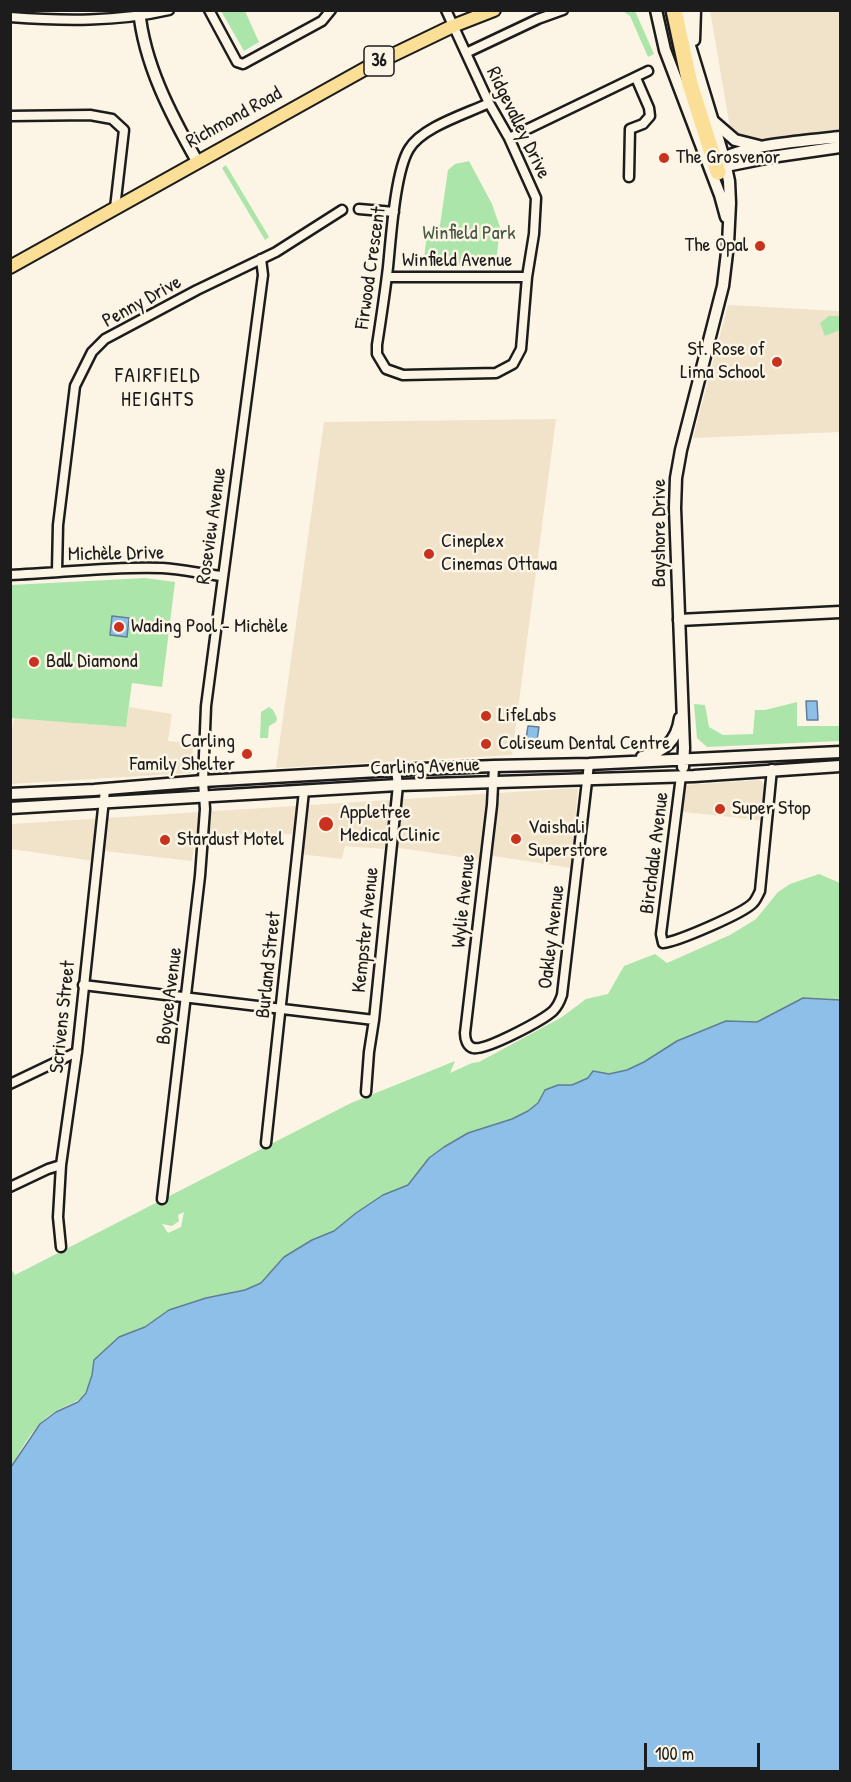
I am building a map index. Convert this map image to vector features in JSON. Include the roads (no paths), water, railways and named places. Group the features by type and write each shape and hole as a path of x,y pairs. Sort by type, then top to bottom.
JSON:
{"highway":[{"path":"674,10 690,84 711,148 722,165"}],"main road":[{"name":"Bayshore Drive","path":"656,10 664,50 720,195 728,223"},
{"name":"Bayshore Drive","path":"681,776 684,760 675,508 676,477 723,286 728,254 730,195 713,121 687,33 685,10"},
{"path":"695,10 695,61"},
{"name":"Richmond Road","path":"10,267 378,61 488,12"},
{"path":"139,14 148,54 156,75 178,126 197,161"},
{"path":"713,121 725,134 739,142 768,146"},
{"path":"720,195 722,165 734,154 768,146 840,136"},
{"path":"722,165 840,147"},
{"path":"679,620 840,612"},
{"path":"619,763 652,755 669,745 679,723 682,694"},
{"name":"Carling Avenue","path":"10,794 105,790 203,781 396,770 619,763 840,752"},
{"path":"820,767 821,753"},
{"name":"Carling Avenue","path":"10,808 398,785 681,776 840,766"}],"street":[{"path":"10,17 52,20 169,10"},
{"path":"209,10 237,62 243,64 322,21 331,10"},
{"name":"Ridgevalley Drive","path":"446,10 536,198 521,349 513,364 499,371"},
{"path":"466,53 563,10"},
{"path":"509,138 648,71"},
{"path":"629,177 630,129 643,124 650,116 649,108 636,78"},
{"name":"Firwood Crescent","path":"489,103 421,136 409,149 401,172 394,212 377,354 386,369 403,375 496,373 499,371"},
{"path":"10,116 90,115 112,118 124,130 115,208"},
{"path":"359,209 394,212"},
{"name":"Penny Drive","path":"57,571 58,525 75,386 92,352 105,339 197,290 261,260 342,210"},
{"name":"Roseview Avenue","path":"204,797 206,706 263,274 261,260"},
{"name":"Winfield Avenue","path":"387,277 527,277"},
{"name":"Michèle Drive","path":"10,575 57,571 165,568 222,576"},
{"name":"Oakley Avenue","path":"465,1039 474,1048 491,1044 546,1016 560,1002 589,764"},
{"name":"Wylie Avenue","path":"465,1039 494,766"},
{"name":"Birchdale Avenue","path":"681,776 661,934 663,943 717,923 753,904 760,891 772,769"},
{"name":"Kempster Avenue","path":"366,1092 398,785 396,770"},
{"name":"Scrivens Street","path":"61,1247 58,1216 61,1165 77,1052 105,790"},
{"name":"Burland Street","path":"266,1143 304,791"},
{"name":"Boyce Avenue","path":"162,1199 200,876 204,797"},
{"path":"83,985 374,1020"},
{"path":"10,1084 77,1052"},
{"path":"10,1187 48,1168 61,1165"}],"water":[{"name":"Wading Pool - Michèle","path":"112,616 129,618 127,637 110,635"},
{"path":"806,701 817,701 818,720 807,720"},
{"path":"528,726 539,727 536,747 525,745"},
{"path":"803,998 840,1000 840,1771 11,1771 11,1467 40,1424 56,1412 78,1402 86,1393 94,1360 119,1337 145,1327 169,1310 206,1298 245,1290 261,1283 284,1257 312,1240 334,1231 383,1195 408,1185 429,1158 444,1147 468,1133 512,1119 528,1111 538,1103 545,1090 558,1085 572,1085 588,1078 593,1071 609,1074 627,1070 677,1041 726,1021 757,1022"}],"place":[{"name":"The Grosvenor","path":"664,158"},
{"name":"The Opal","path":"760,246"},
{"name":"St. Rose of Lima School","path":"777,362"},
{"name":"Cineplex Cinemas Ottawa","path":"429,554"},
{"name":"Wading Pool - Michèle","path":"119,627"},
{"name":"Ball Diamond","path":"34,662"},
{"name":"LifeLabs","path":"486,716"},
{"name":"Coliseum Dental Centre","path":"486,744"},
{"name":"Carling Family Shelter","path":"247,754"},
{"name":"Super Stop","path":"720,809"},
{"name":"Appletree Medical Clinic","path":"326,824"},
{"name":"Vaishali Superstore","path":"516,839"},
{"name":"Stardust Motel","path":"165,840"}],"district":[{"name":"FAIRFIELD HEIGHTS","path":"158,388"}],"park label":[{"name":"Winfield Park","path":"469,234"}]}
